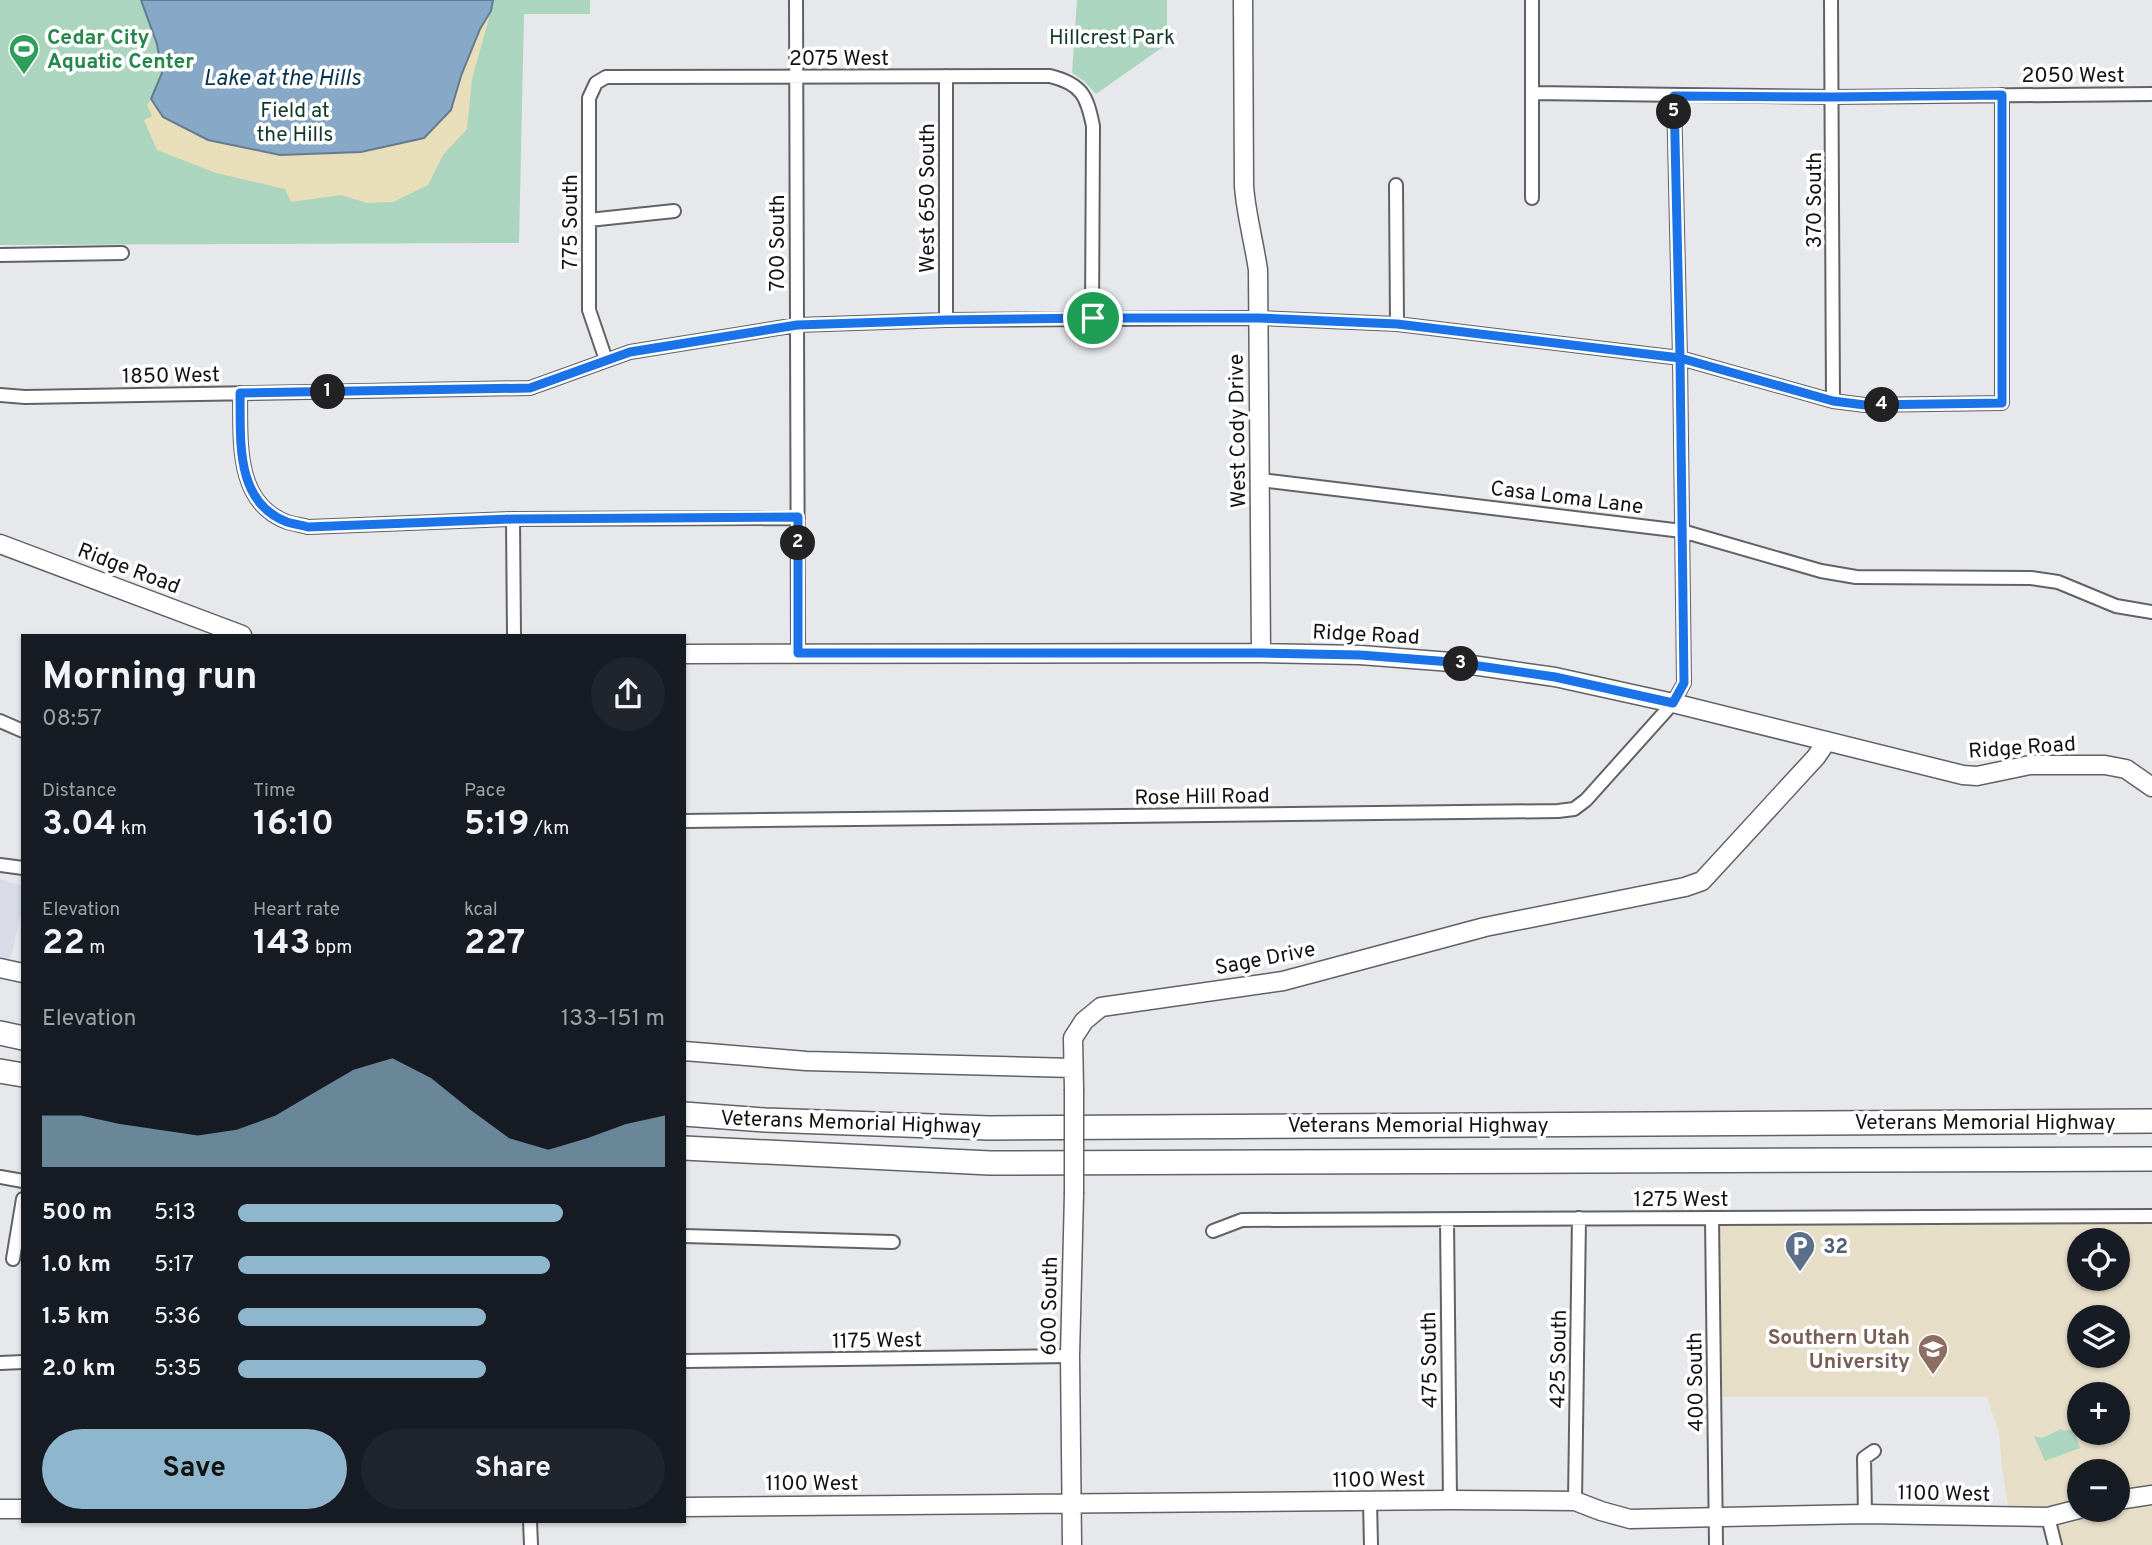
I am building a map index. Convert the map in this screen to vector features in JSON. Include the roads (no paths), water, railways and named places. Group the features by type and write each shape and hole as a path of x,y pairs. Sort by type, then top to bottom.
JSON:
{"highway":[{"path":"0,1033 21,1038"},
{"path":"0,1071 21,1075"},
{"name":"Veterans Memorial Highway","path":"686,1114 765,1120 989,1128 2152,1121"},
{"name":"Veterans Memorial Highway","path":"686,1148 990,1163 2152,1159"}],"street":[{"name":"700 South","path":"796,0 798,653"},
{"name":"West Cody Drive","path":"1243,0 1244,186 1258,271 1261,653"},
{"path":"1532,0 1532,198"},
{"name":"370 South","path":"1831,0 1833,401"},
{"name":"West 650 South","path":"946,76 946,320"},
{"name":"2075 West","path":"596,83 606,77 1050,76 1065,80 1081,90 1089,104 1093,126 1093,318"},
{"name":"775 South","path":"596,83 589,98 589,310 606,360"},
{"name":"2050 West","path":"1533,93 1833,97 2152,94"},
{"name":"1850 West","path":"0,395 25,397 530,388 630,352 797,325 946,320 1258,318 1397,324 1680,358 1833,401 1865,405 2002,403 2002,95"},
{"path":"1673,703 1684,683 1674,96"},
{"path":"1396,184 1397,324"},
{"path":"589,220 674,211"},
{"path":"0,255 122,253"},
{"path":"240,393 241,455 245,477 253,495 268,511 286,522 308,527 513,519 798,517"},
{"name":"Casa Loma Lane","path":"1261,480 1682,531 1821,571 1856,578 2031,578 2058,582 2116,606 2152,612"},
{"path":"513,519 514,634"},
{"name":"Ridge Road","path":"0,544 239,634"},
{"name":"Ridge Road","path":"686,654 1261,653 1360,655 1451,662 1555,677 1673,703 1963,775 1978,776 2030,765 2105,765 2126,769 2152,787"},
{"name":"Rose Hill Road","path":"686,821 1558,811 1574,809 1586,800 1673,703"},
{"path":"0,721 21,730"},
{"name":"Sage Drive","path":"1073,1068 1073,1038 1084,1021 1101,1007 1283,981 1485,927 1685,887 1702,881 1816,757 1827,741"},
{"path":"0,864 21,868"},
{"path":"0,968 21,973"},
{"path":"686,1051 806,1061 1073,1068"},
{"name":"600 South","path":"1072,1545 1070,1356 1074,1194 1073,1068"},
{"path":"0,1177 21,1181"},
{"path":"13,1259 21,1211"},
{"name":"1275 West","path":"1213,1231 1242,1220 2152,1216"},
{"name":"425 South","path":"1575,1501 1579,1218"},
{"name":"400 South","path":"1712,1218 1716,1545"},
{"name":"475 South","path":"1447,1220 1450,1500"},
{"path":"686,1236 893,1242"},
{"name":"1175 West","path":"686,1361 1070,1356"},
{"path":"0,1363 21,1362"},
{"path":"1865,1514 1864,1458 1874,1451"},
{"path":"2130,1498 2152,1495"},
{"name":"1100 West","path":"686,1507 1450,1500 1575,1501 1630,1519 1865,1514 2048,1517 2067,1513"},
{"path":"1370,1502 1371,1545"},
{"path":"0,1509 21,1509"},
{"path":"2048,1517 2055,1545"},
{"path":"530,1523 531,1545"}],"water":[{"name":"Lake at the Hills","path":"141,0 493,0 491,11 480,29 461,76 451,110 424,138 361,152 280,155 208,140 163,117 151,99 162,73 157,44"}],"place":[{"name":"Cedar City Aquatic Center","path":"24,76"},
{"name":"32","path":"1800,1273"},
{"name":"Southern Utah University","path":"1933,1376"}],"park label":[{"name":"Hillcrest Park","path":"1112,37"},
{"name":"Field at the Hills","path":"295,122"}]}
